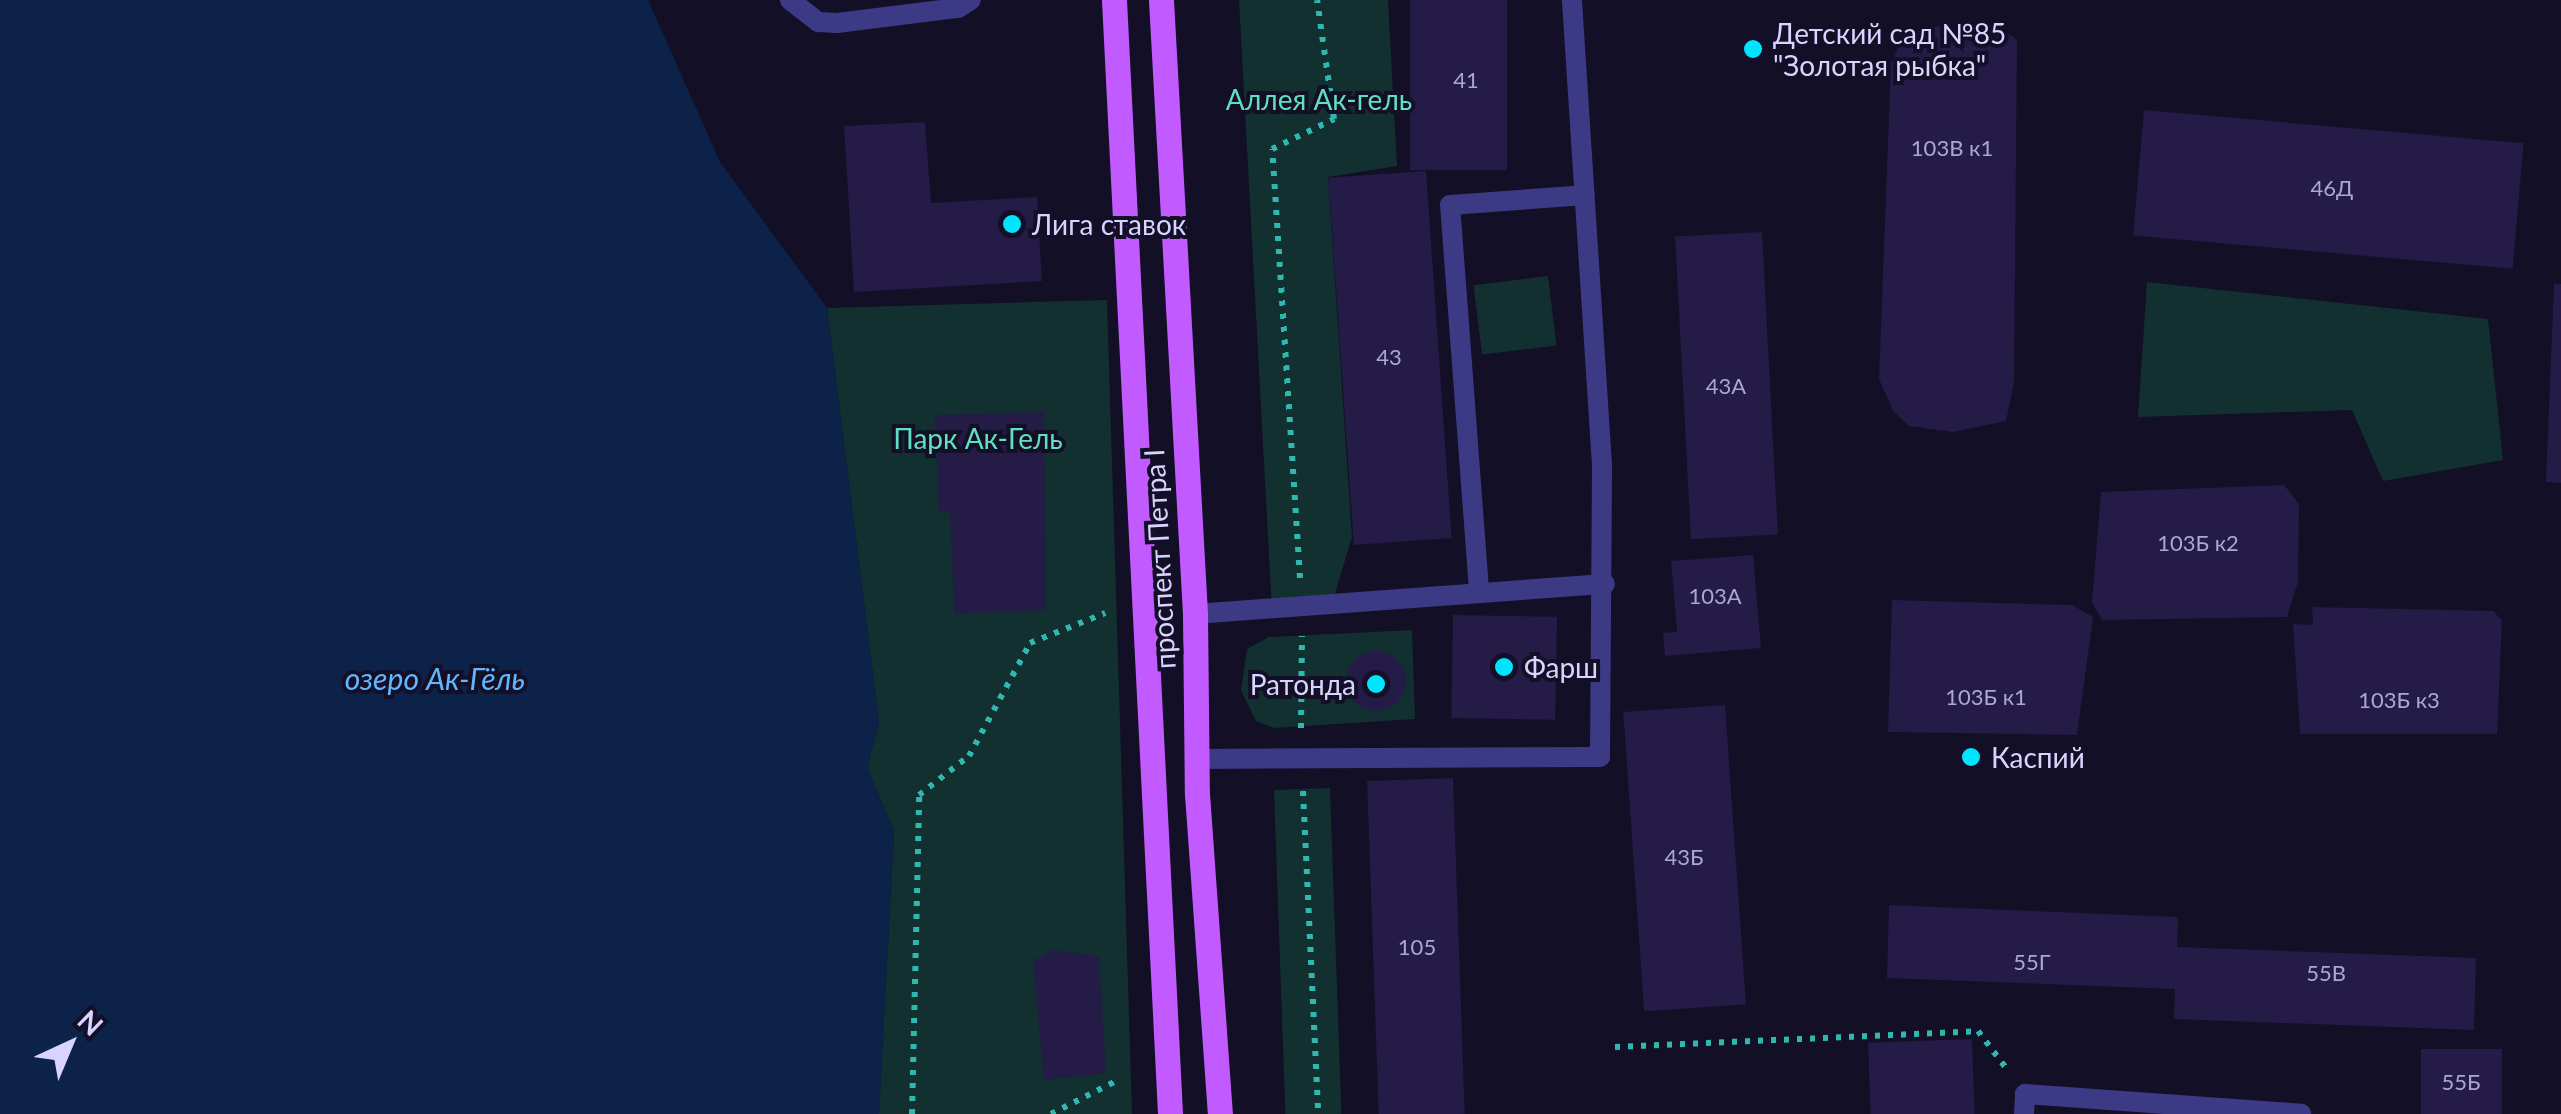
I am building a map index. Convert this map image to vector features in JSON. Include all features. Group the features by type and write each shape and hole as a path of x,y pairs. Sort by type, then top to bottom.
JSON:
{"main road":[{"name":"проспект Петра I","path":"1114,0 1170,1114"},
{"name":"проспект Петра I","path":"1161,0 1195,614 1196,759 1220,1114"}],"lane":[{"path":"790,0 818,22 837,23 958,8 972,0"},
{"path":"1196,759 1301,760 1472,753 1600,756 1605,584 1572,0"},
{"path":"1479,590 1450,205 1585,195"},
{"path":"1195,614 1479,590 1605,584"},
{"path":"2024,1104 2300,1114"}],"path":[{"path":"1317,0 1334,119 1272,149 1302,604 1301,760 1318,1114"},
{"path":"912,1114 919,795 969,756 1030,644 1104,613"},
{"path":"1615,1046 1978,1030 2024,1104"},
{"path":"1054,1113 1120,1080"}],"green space":[{"name":"Аллея Ак-гель","path":"1239,0 1388,0 1397,166 1328,177 1352,537 1331,607 1272,611"},
{"path":"1548,276 1557,345 1482,355 1474,285"},
{"path":"2147,282 2488,319 2503,460 2383,481 2352,410 2138,417"},
{"name":"Парк Ак-Гель","path":"1107,300 1132,1114 879,1114 894,831 867,768 879,723 827,308"},
{"path":"1412,630 1415,719 1274,728 1256,721 1241,690 1247,649 1269,637"},
{"path":"1330,788 1341,1114 1285,1114 1274,790"}],"water":[{"name":"озеро Ак-Гёль","path":"0,0 648,0 720,162 827,308 879,723 867,768 894,831 879,1114 0,1114"}],"building":[{"path":"1410,0 1507,0 1507,170 1410,170"},
{"path":"1923,26 2002,29 2017,40 2014,383 2006,421 1953,432 1909,426 1893,411 1879,379 1891,63 1903,37"},
{"path":"2144,110 2524,143 2513,269 2133,236"},
{"path":"925,122 931,203 1037,197 1042,281 854,292 844,126"},
{"path":"1426,171 1452,538 1354,545 1328,178"},
{"path":"1762,232 1778,535 1691,539 1675,237"},
{"path":"2554,284 2561,284 2561,483 2546,482"},
{"path":"1044,412 1046,610 954,614 950,512 939,513 935,415"},
{"path":"2284,485 2299,504 2298,582 2287,617 2102,620 2092,602 2101,492"},
{"path":"1753,555 1761,648 1665,656 1663,633 1677,632 1671,561"},
{"path":"1892,600 2072,605 2093,617 2077,735 1888,732"},
{"path":"2312,607 2493,611 2502,620 2497,734 2300,734 2293,624 2313,625"},
{"name":"Фарш","path":"1453,615 1557,617 1555,720 1451,718"},
{"name":"Ратонда","path":"1376,651 1397,660 1406,681 1397,702 1376,711 1355,702 1346,681 1355,660"},
{"path":"1725,705 1746,1004 1644,1011 1623,712"},
{"path":"1453,778 1465,1114 1379,1114 1367,781"},
{"path":"1889,905 2178,917 2177,947 2476,958 2474,1030 2174,1019 2175,989 1887,978"},
{"path":"1053,950 1099,956 1106,1073 1044,1080 1033,961"},
{"path":"1972,1039 1975,1114 1871,1114 1868,1043"},
{"path":"2421,1049 2502,1049 2502,1114 2421,1114"}],"place":[{"name":"Детский сад №85 \"Золотая рыбка\"","path":"1753,49"},
{"name":"Лига ставок","path":"1012,224"},
{"name":"Фарш","path":"1504,667"},
{"name":"Ратонда","path":"1376,684"},
{"name":"Каспий","path":"1971,757"}]}
